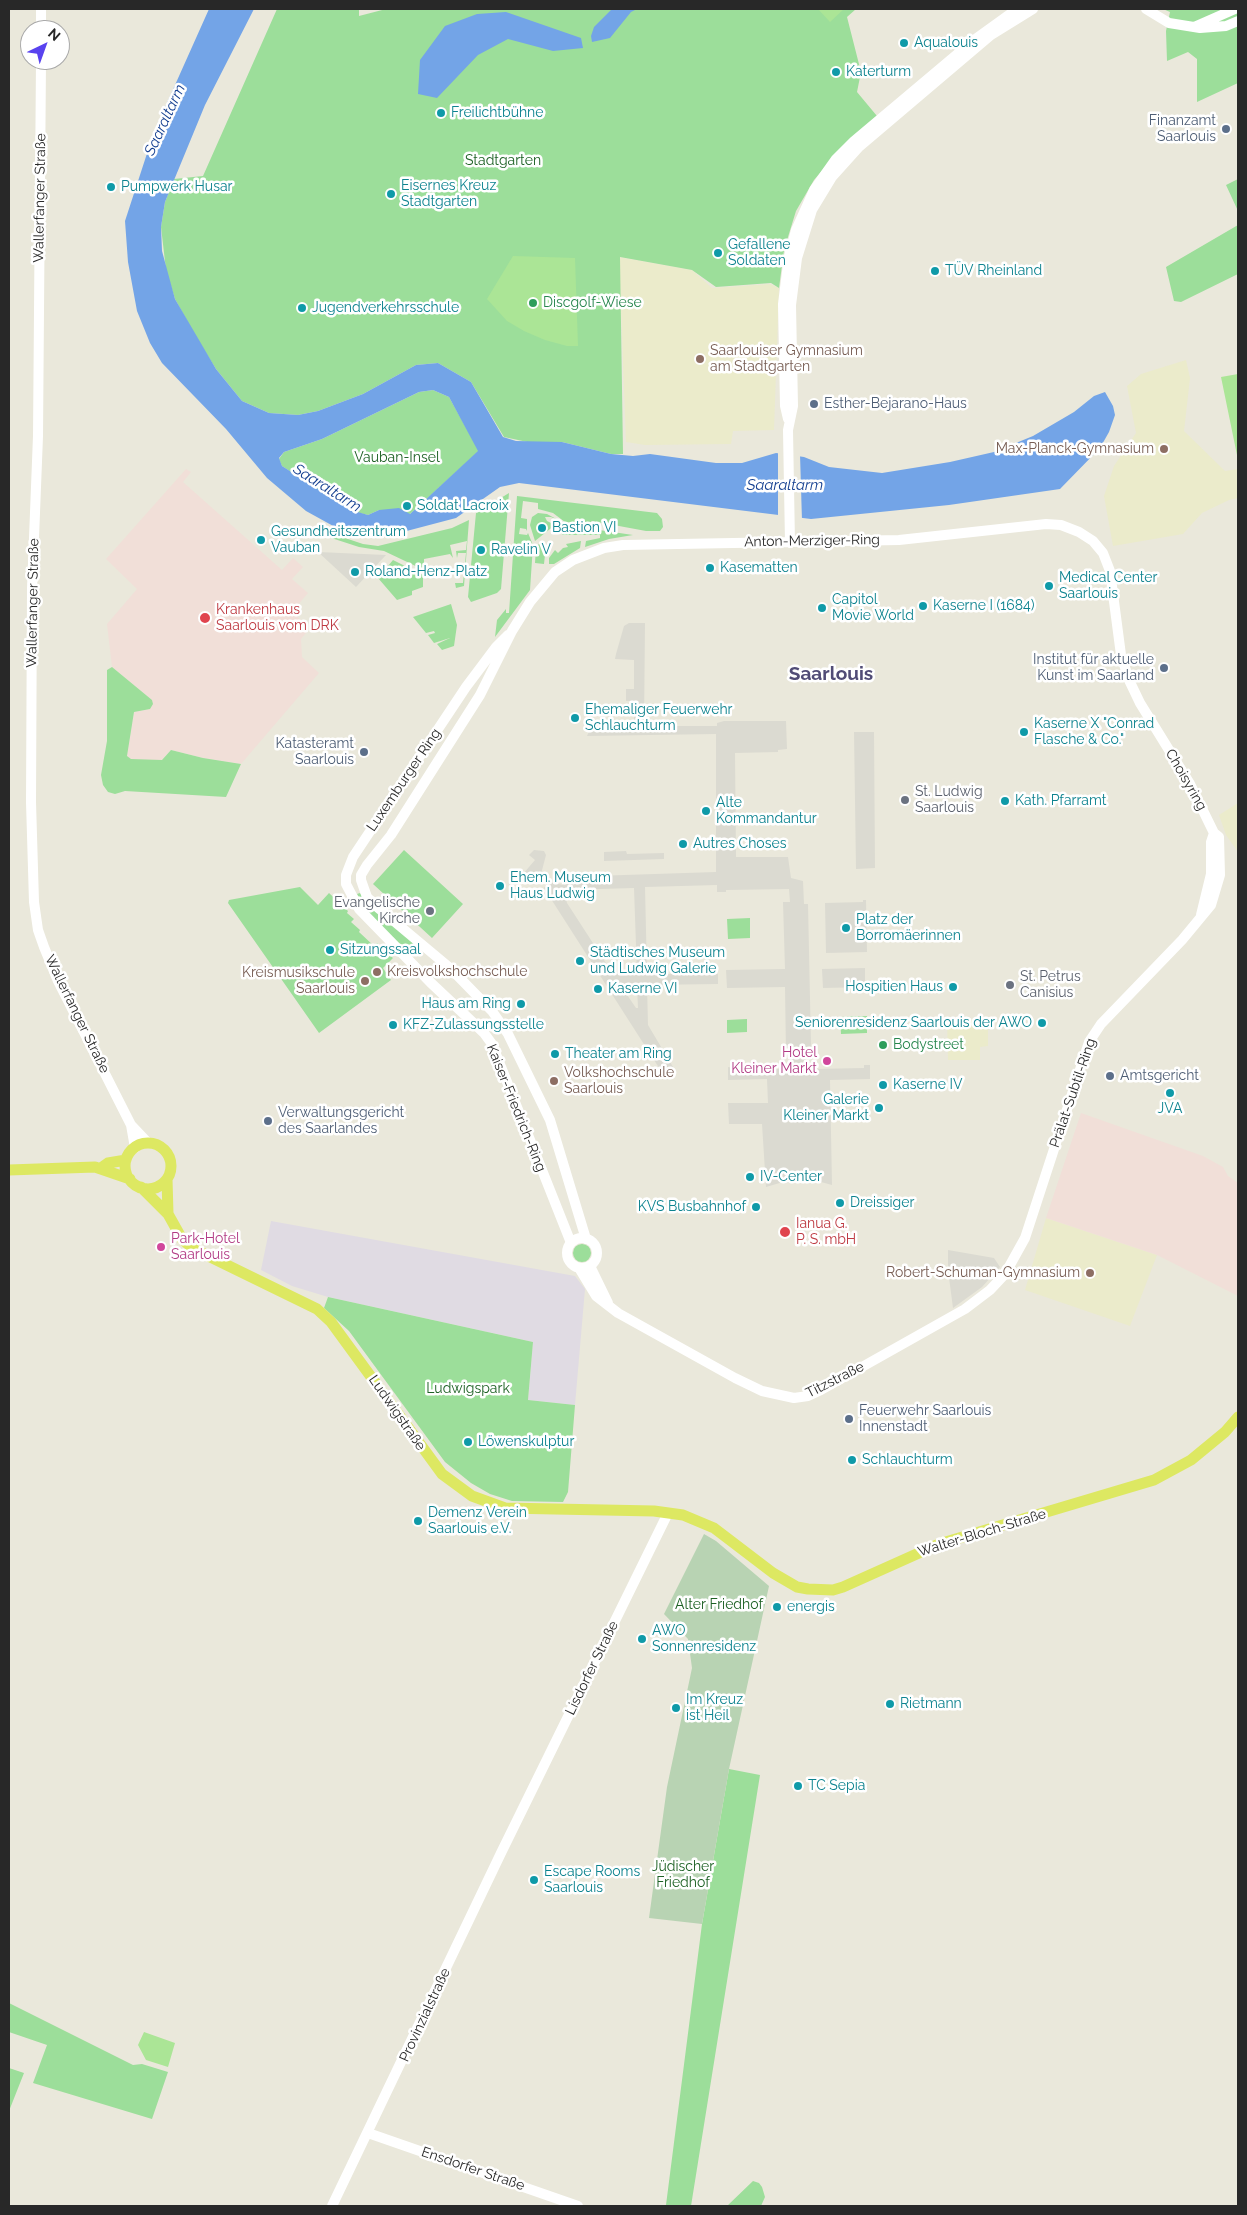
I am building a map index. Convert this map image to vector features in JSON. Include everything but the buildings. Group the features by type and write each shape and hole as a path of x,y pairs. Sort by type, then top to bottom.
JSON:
{"main road":[{"path":"101,1168 107,1172 130,1179 141,1188 156,1187 167,1184 171,1166 169,1156 162,1148 148,1143 135,1148 126,1160 126,1168 130,1179"},
{"path":"9,1170 101,1168 108,1163 126,1160"},
{"name":"Ludwigstraße","path":"167,1184 168,1214"},
{"name":"Ludwigstraße","path":"141,1188 168,1214 182,1239 192,1248 317,1309 336,1330 442,1474 472,1496 505,1508 668,1513"},
{"name":"Walter-Bloch-Straße","path":"668,1513 688,1516 714,1528 774,1573 797,1586 819,1590 833,1590 938,1544 1154,1480 1191,1460 1225,1432 1238,1417"}],"street":[{"path":"789,422 785,406 783,304 789,256 796,230 814,190 836,160 854,141 980,35 1017,9"},
{"path":"789,537 788,443 789,422 793,406 791,305 797,258 812,210 832,177 859,146 985,40 1033,9"},
{"path":"1146,9 1169,23 1194,27 1226,26 1238,22"},
{"path":"1205,21 1216,9"},
{"path":"1194,27 1205,21 1237,10"},
{"name":"Wallerfanger Straße","path":"41,70 38,436 32,589 31,802 34,902 38,930 58,981 131,1125 148,1143"},
{"name":"Anton-Merziger-Ring","path":"480,695 512,631 531,600 555,572 583,554 604,548 639,544 789,537 899,540 1046,524 1061,525 1079,532 1093,541 1103,553 1110,571 1112,587"},
{"name":"Choisyring","path":"1112,587 1121,655 1129,680 1140,703 1190,784 1214,833 1219,837 1220,874"},
{"name":"Anton-Merziger-Ring","path":"466,687 496,647 512,631"},
{"name":"Luxemburger Ring","path":"346,875 353,857 466,687"},
{"name":"Luxemburger Ring","path":"361,875 391,835 480,695"},
{"path":"1201,917 1211,874 1211,842 1214,833"},
{"name":"Prälat-Subtil-Ring","path":"996,1284 1005,1274 1025,1238 1088,1042 1106,1018 1211,905 1220,874"},
{"name":"Kaiser-Friedrich-Ring","path":"346,875 349,892 359,909 430,982 484,1033 492,1044 571,1243"},
{"name":"Kaiser-Friedrich-Ring","path":"361,875 367,897 450,968 492,1011 508,1034 550,1120 581,1228 586,1239"},
{"name":"Wallerfanger Straße","path":"131,1125 135,1148"},
{"path":"578,1239 586,1239 593,1244 596,1258 590,1266 579,1268 574,1266 568,1258 568,1247 578,1239"},
{"name":"Titzstraße","path":"590,1266 604,1298 613,1310"},
{"name":"Titzstraße","path":"579,1268 589,1288 613,1310 718,1369 762,1391 780,1396 801,1398 819,1392 965,1309 996,1284"},
{"name":"Lisdorfer Straße","path":"516,1824 668,1513"},
{"name":"Provinzialstraße","path":"332,2206 516,1824"},
{"name":"Ensdorfer Straße","path":"368,2133 578,2206"}],"shaded area":[{"name":"Saarlouiser Gymnasium am Stadtgarten","path":"619,257 692,270 712,288 770,284 779,288 774,430 733,431 731,444 645,445 626,442"},
{"name":"Max-Planck-Gymnasium","path":"1186,360 1190,378 1184,431 1225,471 1238,469 1238,498 1229,500 1202,513 1183,534 1113,546 1104,496 1114,466 1136,433 1127,386 1141,374"},
{"name":"Krankenhaus Saarlouis vom DRK","path":"186,469 191,472 183,482 282,570 293,558 303,567 292,579 308,593 292,612 310,628 301,639 302,657 319,673 241,764 203,758 171,750 162,760 131,760 127,756 134,712 150,709 152,700 112,667 107,624 137,589 106,559"},
{"name":"Roland-Henz-Platz","path":"318,552 386,555 356,587"},
{"path":"629,623 645,623 644,726 717,726 717,723 724,721 786,721 787,749 778,750 778,752 735,753 736,857 788,857 791,878 803,881 804,904 808,904 811,1046 811,1054 806,1054 806,1065 812,1065 814,1069 864,1068 864,1065 870,1065 870,1079 830,1080 832,1185 810,1179 797,1183 783,1182 766,1187 762,1124 729,1124 728,1103 768,1103 767,1079 728,1080 728,1067 743,1070 784,1069 789,1066 789,1054 786,1054 785,987 727,988 726,970 785,969 783,902 790,902 789,889 726,890 726,892 717,892 717,885 645,887 647,974 718,974 718,984 647,985 648,1025 676,1072 663,1074 544,888 548,882 563,885 563,877 716,872 716,734 587,736 591,727 634,726 634,701 626,701 626,689 634,689 634,660 615,659 624,626","holes":["634,888 637,974 613,974 567,903 564,890","622,984 635,984 637,986 638,1008 636,1008 621,986"]},
{"path":"854,732 874,732 875,868 856,869"},
{"path":"1238,803 1238,852 1226,835 1219,815"},
{"path":"534,850 544,851 546,855 541,874 534,883 523,874 535,860 529,855"},
{"path":"626,851 627,854 664,853 664,859 604,861 604,852"},
{"name":"Platz der Borromäerinnen","path":"863,900 866,900 867,952 826,953 825,903 863,902"},
{"path":"865,968 865,987 823,988 822,969"},
{"path":"988,1019 988,1046 980,1047 980,1060 948,1060 947,1020"},
{"path":"1081,1113 1203,1156 1223,1167 1228,1176 1238,1183 1238,1296 1157,1255 1046,1218"},
{"name":"Robert-Schuman-Gymnasium","path":"1046,1218 1157,1255 1130,1326 1025,1290"},
{"path":"271,1221 575,1276 585,1289 575,1405 528,1400 533,1342 328,1297 292,1286 261,1270"},
{"path":"948,1250 994,1258 1000,1267 982,1287 953,1308 948,1270"}],"green space":[{"name":"Stadtgarten","path":"277,9 359,9 359,16 386,9 856,9 847,17 861,72 857,92 877,116 838,152 814,180 796,211 784,250 779,288 771,283 716,287 692,270 620,257 623,454 611,454 562,442 532,443 504,437 471,382 438,363 416,365 363,394 318,411 298,415 269,413 242,401 216,369 196,337 175,299 166,270 161,227 165,202 174,179 203,176"},
{"path":"818,9 844,9 830,22"},
{"path":"1163,9 1238,9 1238,83 1197,102 1197,59 1188,52 1167,61 1166,31 1170,12"},
{"path":"1238,179 1238,211 1226,185"},
{"path":"1238,225 1238,274 1181,302 1174,301 1166,267"},
{"name":"Discgolf-Wiese","path":"513,256 575,258 578,346 567,346 545,340 524,331 507,321 487,299"},
{"path":"1238,374 1238,455 1237,455 1221,377"},
{"name":"Vauban-Insel","path":"433,390 449,397 479,451 410,514 379,510 368,515 351,511 282,466 279,459 284,452 322,439 419,392"},
{"path":"509,493 501,589 497,593 471,602 468,597 476,513"},
{"path":"517,496 657,513 662,519 663,527 660,531 646,531 592,521 588,524 565,522 553,513 538,509 538,503 523,501 521,518 527,519 527,531 520,528 519,534 527,535 528,533 533,545 530,590 495,637 497,620 506,609 506,613 509,613"},
{"path":"538,513 547,514 560,521 551,517 545,517 547,521 555,525 535,541 530,525 532,517"},
{"path":"469,520 464,586 456,588 455,583 463,583 466,553 458,553 457,558 456,551 466,550 467,541 450,545 453,558 450,554 424,559 424,570 384,551 359,547 316,533 318,529 363,544 378,546 452,528"},
{"path":"563,526 633,535 609,539 585,547 586,541 600,538 600,535 563,535 558,530"},
{"path":"581,541 580,548 554,564 549,564 549,558 555,550 558,553 563,548 568,547 566,544"},
{"path":"539,544 549,550 545,555 544,564 535,563 536,547"},
{"path":"393,560 423,575 423,587 412,591 412,595 397,600 378,578"},
{"path":"451,604 457,625 454,646 442,650 437,644 450,638 434,643 428,635 435,633 434,631 426,633 413,617"},
{"path":"112,667 152,700 153,704 150,709 134,712 127,756 131,759 162,760 171,750 203,758 241,764 226,797 125,791 115,794 108,792 103,785 101,775 107,741 107,670"},
{"path":"404,850 463,904 432,938 373,884"},
{"path":"300,887 318,905 329,893 348,911 347,913 354,919 351,922 360,930 359,932 374,946 377,943 393,958 383,968 391,980 319,1033 228,903 229,900"},
{"path":"360,893 368,905 419,945 411,952 408,952 365,908 357,894"},
{"path":"750,918 750,938 728,939 727,919"},
{"path":"867,1016 867,1033 841,1034 840,1017"},
{"path":"747,1019 747,1032 727,1033 727,1020"},
{"path":"578,1244 586,1244 591,1249 589,1260 578,1262 573,1257 573,1249"},
{"name":"Ludwigspark","path":"328,1297 533,1342 528,1400 575,1405 568,1492 563,1502 512,1501 490,1494 471,1483 445,1462 349,1331 324,1308"},
{"name":"Alter Friedhof","path":"704,1534 716,1541 769,1586 729,1769 702,1924 649,1918 667,1787 692,1668 688,1639 664,1614"},
{"path":"729,1769 760,1775 691,2206 666,2205 702,1924"},
{"path":"9,2003 133,2065 142,2064 168,2072 152,2119 33,2083 47,2045 9,2032"},
{"path":"144,2032 175,2043 168,2067 146,2060 138,2045"},
{"path":"9,2068 24,2073 9,2111"},
{"path":"753,2181 759,2183 762,2187 765,2197 761,2206 727,2206"}],"water":[{"name":"Saaraltarm","path":"209,9 254,9 205,105 165,202 161,227 162,251 175,299 216,369 242,401 269,413 298,415 318,411 363,394 416,365 438,363 471,382 503,437 516,441 562,442 611,454 633,456 650,454 716,463 742,463 776,453 804,457 829,467 882,473 950,462 994,452 1033,436 1074,412 1094,396 1105,392 1113,406 1115,415 1109,432 1100,448 1060,489 949,505 811,519 519,483 500,487 456,518 399,533 368,537 335,527 306,511 267,478 226,429 162,363 150,343 137,311 128,262 125,221 154,132","holes":["433,390 449,397 478,451 410,514 399,508 379,510 368,515 351,510 282,466 279,458 284,452 322,439 419,392"]},
{"path":"612,9 637,9 631,12 610,38 592,42 591,36 594,27"},
{"path":"506,12 581,38 583,48 553,51 508,39 478,55 437,98 418,94 420,60 445,26 477,14"}],"pier":[{"path":"778,451 800,454 802,521 778,518"}],"place":[{"name":"Aqualouis","path":"904,43"},
{"name":"Katerturm","path":"836,72"},
{"name":"Freilichtbühne","path":"441,113"},
{"name":"Finanzamt Saarlouis","path":"1226,129"},
{"name":"Pumpwerk Husar","path":"111,187"},
{"name":"Eisernes Kreuz Stadtgarten","path":"391,194"},
{"name":"Gefallene Soldaten","path":"718,253"},
{"name":"TÜV Rheinland","path":"935,271"},
{"name":"Discgolf-Wiese","path":"533,303"},
{"name":"Jugendverkehrsschule","path":"302,308"},
{"name":"Saarlouiser Gymnasium am Stadtgarten","path":"700,359"},
{"name":"Esther-Bejarano-Haus","path":"814,404"},
{"name":"Max-Planck-Gymnasium","path":"1164,449"},
{"name":"Soldat Lacroix","path":"407,506"},
{"name":"Bastion VI","path":"542,528"},
{"name":"Gesundheitszentrum Vauban","path":"261,540"},
{"name":"Ravelin V","path":"481,550"},
{"name":"Kasematten","path":"710,568"},
{"name":"Roland-Henz-Platz","path":"355,572"},
{"name":"Medical Center Saarlouis","path":"1049,586"},
{"name":"Kaserne I (1684)","path":"923,606"},
{"name":"Capitol Movie World","path":"822,608"},
{"name":"Krankenhaus Saarlouis vom DRK","path":"205,618"},
{"name":"Institut für aktuelle Kunst im Saarland","path":"1164,668"},
{"name":"Ehemaliger Feuerwehr Schlauchturm","path":"575,718"},
{"name":"Kaserne X \"Conrad Flasche & Co.\"","path":"1024,732"},
{"name":"Katasteramt Saarlouis","path":"364,752"},
{"name":"St. Ludwig Saarlouis","path":"905,800"},
{"name":"Kath. Pfarramt","path":"1005,801"},
{"name":"Alte Kommandantur","path":"706,811"},
{"name":"Autres Choses","path":"683,844"},
{"name":"Ehem. Museum Haus Ludwig","path":"500,886"},
{"name":"Evangelische Kirche","path":"430,911"},
{"name":"Platz der Borromäerinnen","path":"846,928"},
{"name":"Sitzungssaal","path":"330,950"},
{"name":"Städtisches Museum und Ludwig Galerie","path":"580,961"},
{"name":"Kreisvolkshochschule","path":"377,972"},
{"name":"Kreismusikschule Saarlouis","path":"365,981"},
{"name":"St. Petrus Canisius","path":"1010,985"},
{"name":"Hospitien Haus","path":"953,987"},
{"name":"Kaserne VI","path":"598,989"},
{"name":"Haus am Ring","path":"521,1004"},
{"name":"Seniorenresidenz Saarlouis der AWO","path":"1042,1023"},
{"name":"KFZ-Zulassungsstelle","path":"393,1025"},
{"name":"Bodystreet","path":"883,1045"},
{"name":"Theater am Ring","path":"555,1054"},
{"name":"Hotel Kleiner Markt","path":"827,1061"},
{"name":"Amtsgericht","path":"1110,1076"},
{"name":"Volkshochschule Saarlouis","path":"554,1081"},
{"name":"Kaserne IV","path":"883,1085"},
{"name":"JVA","path":"1170,1093"},
{"name":"Galerie Kleiner Markt","path":"879,1108"},
{"name":"Verwaltungsgericht des Saarlandes","path":"268,1121"},
{"name":"IV-Center","path":"750,1177"},
{"name":"Dreissiger","path":"840,1203"},
{"name":"KVS Busbahnhof","path":"756,1207"},
{"name":"Ianua G. P. S. mbH","path":"785,1232"},
{"name":"Park-Hotel Saarlouis","path":"161,1247"},
{"name":"Robert-Schuman-Gymnasium","path":"1090,1273"},
{"name":"Feuerwehr Saarlouis Innenstadt","path":"849,1419"},
{"name":"Löwenskulptur","path":"468,1442"},
{"name":"Schlauchturm","path":"852,1460"},
{"name":"Demenz Verein Saarlouis e.V.","path":"418,1521"},
{"name":"energis","path":"777,1607"},
{"name":"AWO Sonnenresidenz","path":"642,1639"},
{"name":"Rietmann","path":"890,1704"},
{"name":"Im Kreuz ist Heil","path":"676,1708"},
{"name":"TC Sepia","path":"798,1786"},
{"name":"Escape Rooms Saarlouis","path":"534,1880"}],"district":[{"name":"Saarlouis","path":"831,674"}],"park label":[{"name":"Jüdischer Friedhof","path":"683,1875"}]}
